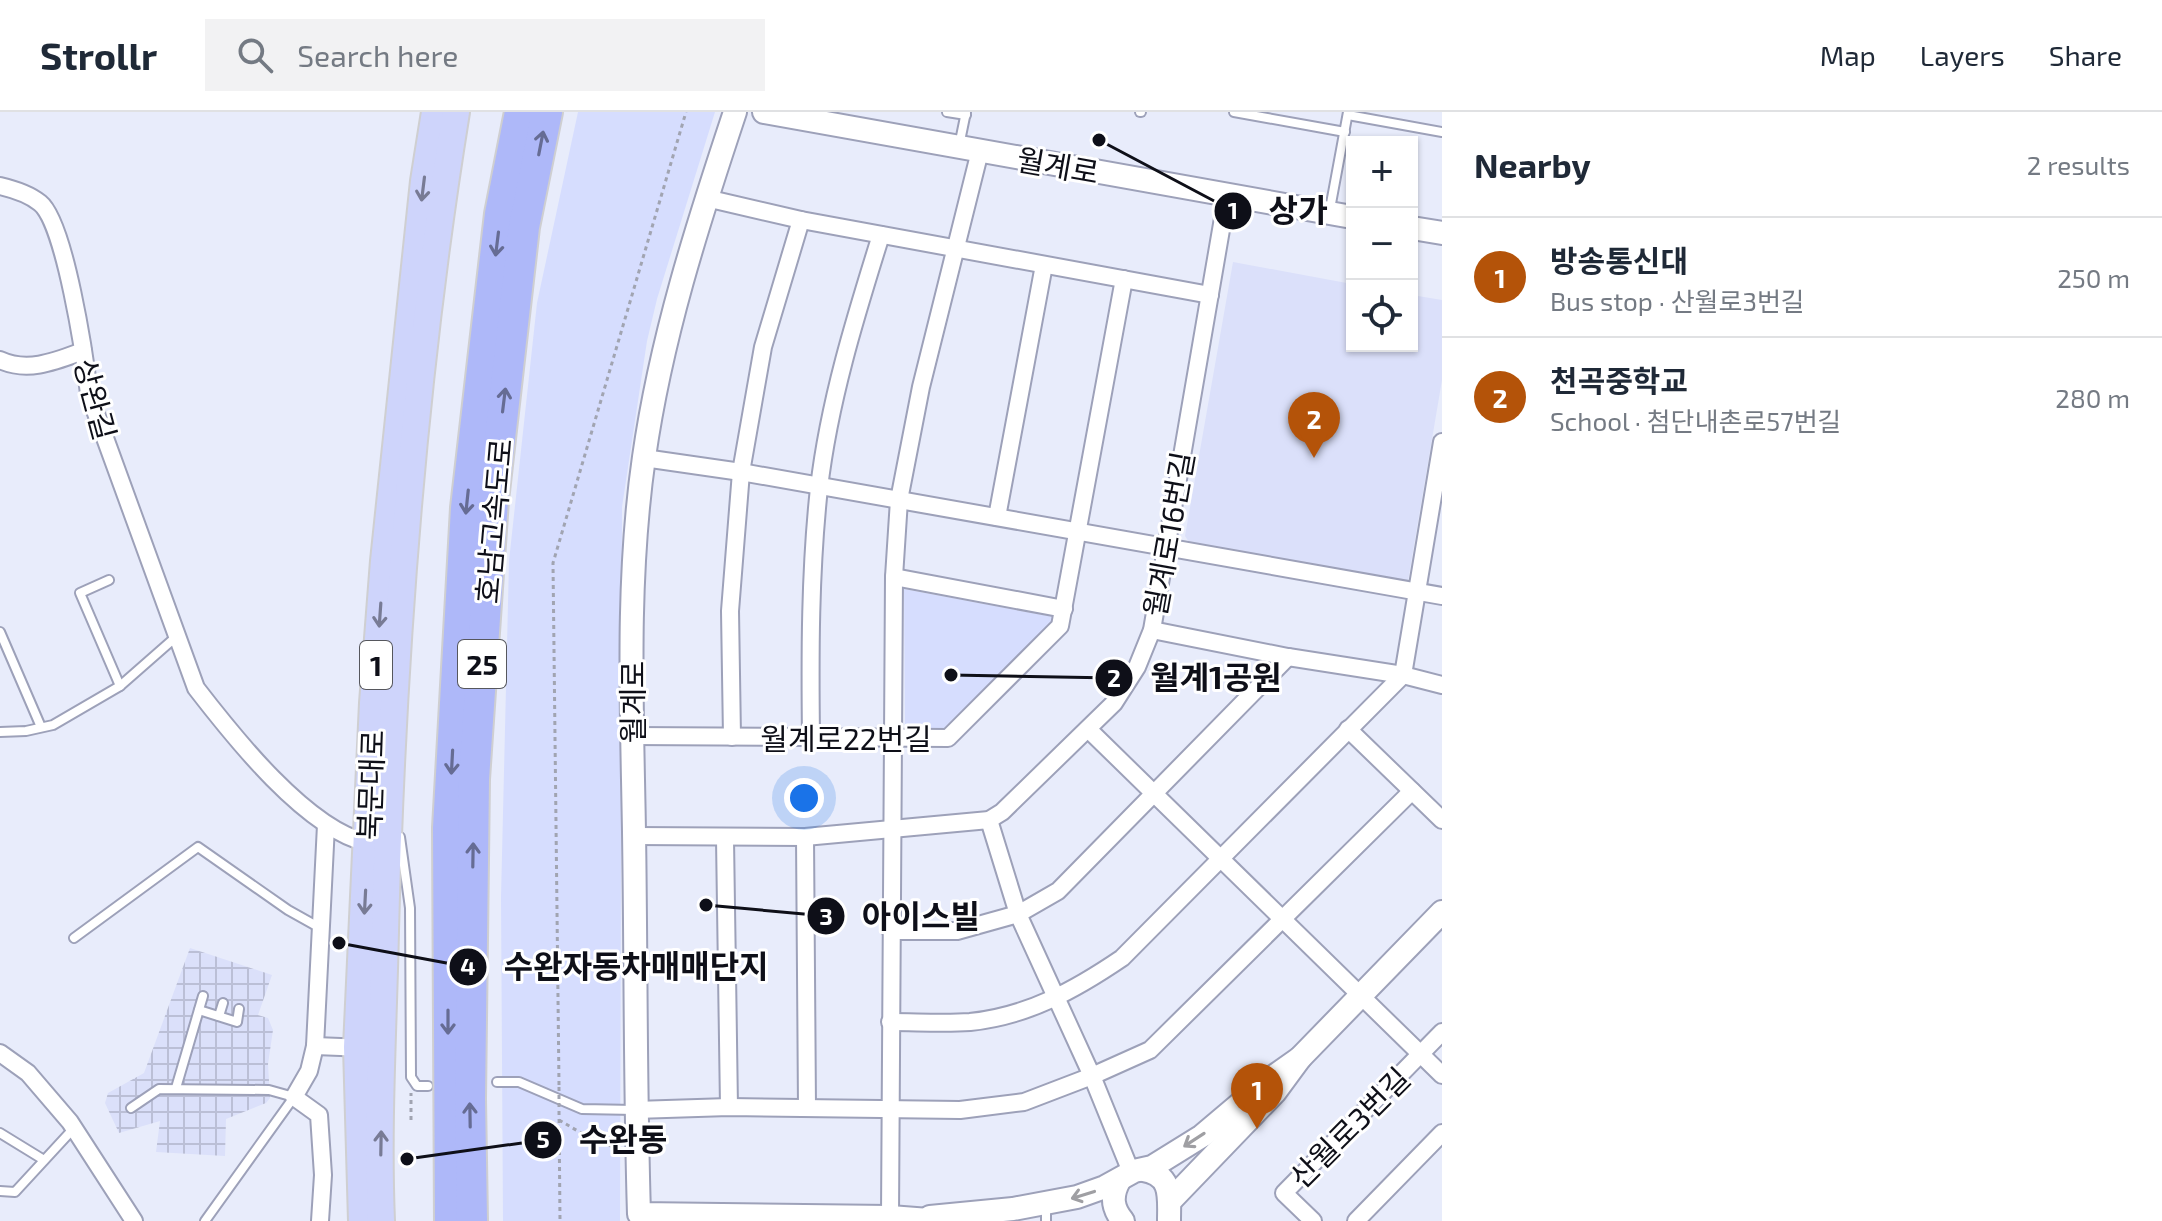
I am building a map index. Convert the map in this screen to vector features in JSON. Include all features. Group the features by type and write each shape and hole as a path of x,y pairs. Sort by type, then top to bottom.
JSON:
{"highway":[{"name":"호남고속도로","path":"450,1221 438,1093 448,828 466,508 500,214 520,112"},
{"name":"호남고속도로","path":"472,1221 470,1099 474,779 488,562 524,227 547,112"},
{"path":"437,1221 438,1093"}],"main road":[{"name":"북문대로","path":"381,1221 370,1048 368,843 373,703 384,561 424,181 435,112"},
{"name":"북문대로","path":"362,1221 370,1048 403,561 439,216 456,112"}],"street":[{"name":"월계로","path":"639,1218 635,1110 632,566 644,458 661,357 681,277 735,112"},
{"name":"월계로","path":"764,112 1346,216"},
{"path":"890,1217 894,577 899,500 921,387 957,249 970,149"},
{"name":"상완길","path":"0,186 41,203 49,213 60,241 89,394 196,688 299,802 326,825 351,839 368,843"},
{"name":"월계로16번길","path":"989,820 1002,812 1114,703 1137,667 1152,630 1227,195"},
{"path":"706,198 801,220 1210,295"},
{"path":"732,737 730,611 741,472 763,347 801,220"},
{"path":"1418,229 1442,233"},
{"path":"811,737 810,609 819,486 842,362 881,235"},
{"path":"997,517 1044,265"},
{"name":"월계로22번길","path":"632,736 948,738 1060,626 1124,279"},
{"path":"0,360 45,365 83,351"},
{"path":"890,1022 970,1022 1011,1015 1056,999 1122,958 1403,675 1442,442"},
{"path":"644,458 741,472 1442,596"},
{"path":"894,577 1064,609"},
{"path":"1152,630 1288,657 1403,675 1442,685"},
{"path":"891,931 957,931 1018,914 1058,891 1288,657"},
{"path":"1088,729 1442,1075"},
{"path":"1348,729 1442,820"},
{"path":"635,1110 729,1107 960,1110 1024,1102 1092,1076 1150,1050 1412,791"},
{"path":"634,836 725,839 805,837 989,820 1018,914 1092,1076 1131,1174"},
{"path":"320,1221 323,1175 319,1115 294,1097 309,1071 315,1046 326,825"},
{"path":"805,837 807,1108"},
{"path":"725,839 729,1107"},
{"path":"1167,1213 1275,1092 1300,1058 1442,912"},
{"name":"산월로3번길","path":"1313,1221 1284,1193 1442,1032"},
{"path":"315,1046 370,1048"},
{"path":"0,1053 28,1073 74,1128 134,1221"},
{"path":"639,1218 890,1217 932,1220 1046,1212 1131,1174 1202,1136 1300,1058"},
{"path":"1356,1221 1442,1133"},
{"path":"1123,1221 1114,1206 1115,1188 1131,1174 1152,1172 1166,1183 1167,1213"}],"lane":[{"path":"947,112 966,114 970,149"},
{"path":"1234,112 1345,132"},
{"path":"1329,214 1348,113 1442,132"},
{"path":"109,580 80,593 120,686"},
{"path":"0,632 41,727"},
{"path":"0,732 53,725 120,686 178,635"},
{"path":"390,767 410,908 411,1077 417,1086 438,1093"},
{"path":"74,938 198,847 288,910 323,930"},
{"path":"176,1088 203,996"},
{"path":"219,1016 223,1003"},
{"path":"199,1010 237,1022 239,1009"},
{"path":"497,1082 519,1082 582,1109 635,1110"},
{"path":"131,1108 159,1089 269,1090 294,1097 205,1221"},
{"path":"0,1191 15,1192 74,1128"},
{"path":"0,1133 44,1160"}],"path":[{"path":"560,1221 553,563 686,112"},
{"path":"411,1077 411,1120"},
{"path":"559,1120 611,1146"}],"shaded area":[{"path":"578,112 715,112 647,341 622,507 620,1221 503,1221 501,897 509,561 537,303"},
{"path":"1233,262 1346,283 1346,352 1418,352 1418,296 1442,300 1442,380 1408,581 1189,542 1185,536"},
{"path":"904,589 1054,617 942,730 908,730 905,727"},
{"path":"190,948 272,975 258,1015 268,1018 273,1030 268,1064 270,1098 266,1103 226,1119 225,1156 156,1152 160,1121 119,1133 105,1103 108,1093 144,1073"}],"place":[{"name":"상가","path":"1099,140"},
{"name":"천곡중학교","path":"1314,458"},
{"name":"월계1공원","path":"951,675"},
{"name":"아이스빌","path":"706,905"},
{"name":"수완자동차매매단지","path":"339,943"},
{"name":"방송통신대","path":"1257,1129"},
{"name":"수완동","path":"407,1159"}]}
